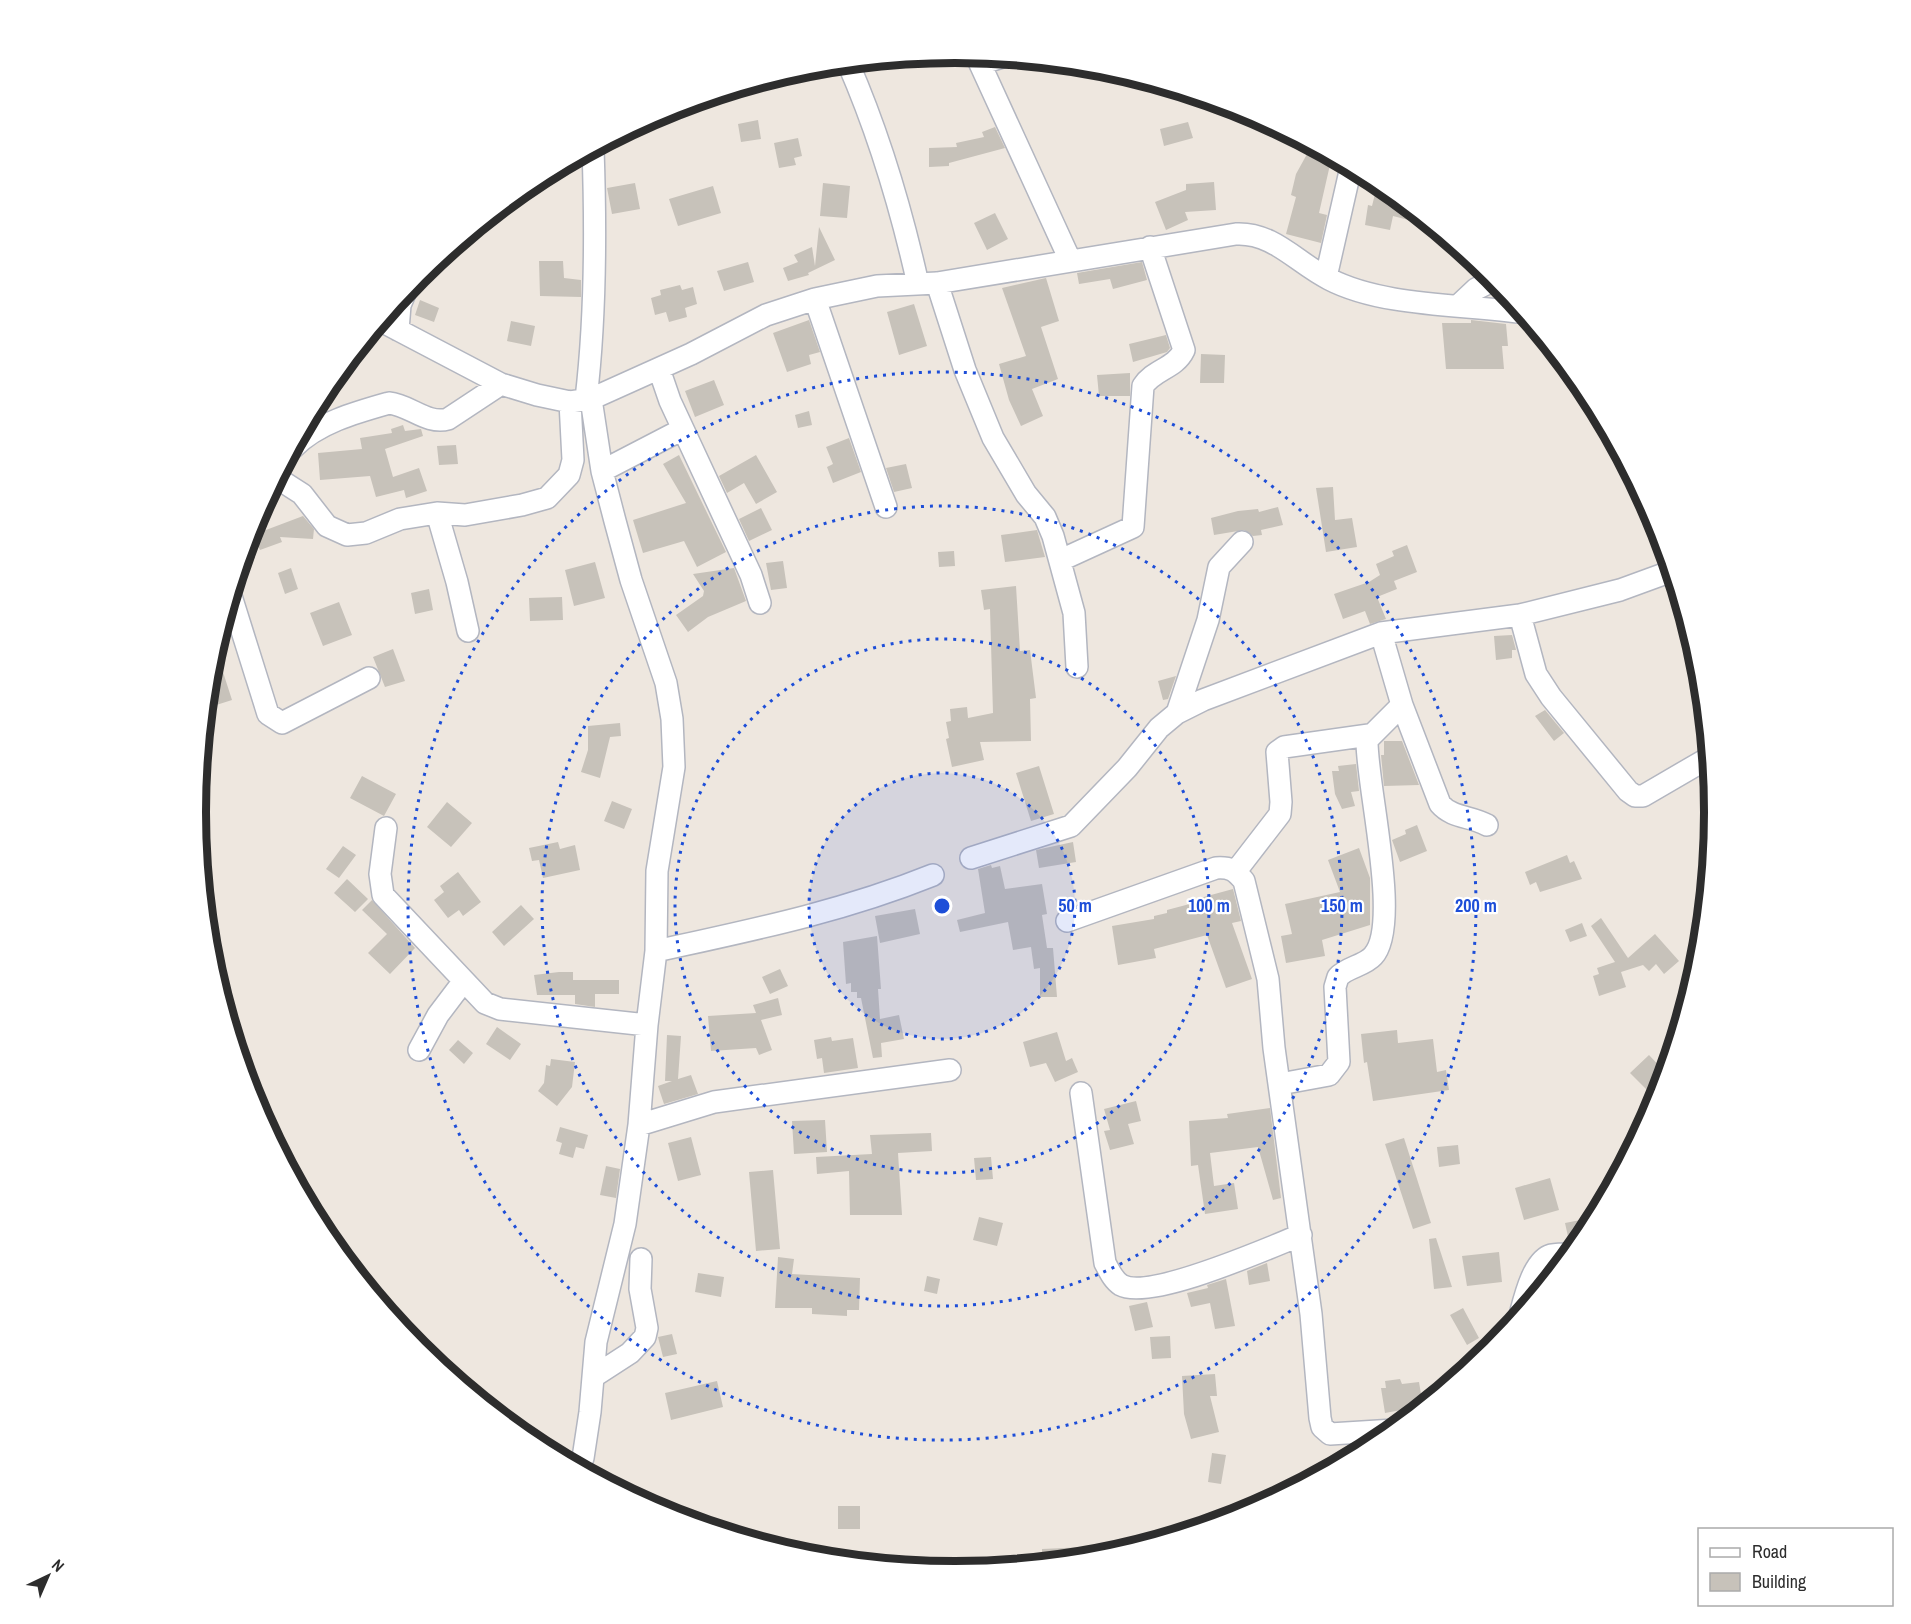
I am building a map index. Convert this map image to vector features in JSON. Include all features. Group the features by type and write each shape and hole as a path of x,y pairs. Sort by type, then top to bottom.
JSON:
{"street":[{"path":"980,64 1070,260"},
{"path":"851,70 868,108 905,224 993,438 1026,494 1045,517 1061,560 1074,613 1077,667"},
{"path":"284,481 302,494 327,526 347,535 366,533 400,519 437,513 465,515 548,498 568,474 573,460 594,328 596,267 593,156"},
{"path":"1326,277 1349,175"},
{"path":"389,325 501,384 537,395 583,400 659,369 766,315 815,299 877,286 928,283 1150,247 1254,233 1270,240 1343,286 1376,296 1513,312"},
{"path":"1061,560 1133,527 1143,386 1148,378 1174,364 1184,350 1150,247"},
{"path":"1459,305 1476,289 1487,284"},
{"path":"815,299 886,507"},
{"path":"659,369 683,429 751,575 760,603"},
{"path":"309,434 389,403 398,404 439,421 448,419 501,384"},
{"path":"581,1461 590,1412 596,1342 625,1224 639,1125 646,1025 656,951 657,871 674,767 672,719 666,683 631,580 583,400"},
{"path":"602,471 683,429"},
{"path":"437,513 457,582 468,631"},
{"path":"1177,713 1208,620 1219,567 1242,542"},
{"path":"971,858 1071,826 1127,768 1159,728 1177,713 1325,652 1381,633 1520,615 1620,590 1666,573"},
{"path":"235,608 268,714 274,720 282,723 369,678"},
{"path":"1520,615 1536,674 1556,704 1628,791 1635,796 1643,796 1703,761"},
{"path":"1381,633 1402,705 1440,804 1450,814 1476,819 1487,825"},
{"path":"1236,872 1280,814 1277,752 1284,747 1369,735 1402,705"},
{"path":"1280,1084 1329,1075 1334,1071 1338,1062 1335,987 1338,977 1373,956 1380,944 1385,888 1366,751 1369,735"},
{"path":"386,828 381,874 383,896 485,1004 500,1009 646,1025"},
{"path":"1067,921 1216,868 1227,867 1236,872 1244,881 1268,980 1301,1235 1322,1427 1330,1434 1337,1435 1377,1432"},
{"path":"656,951 798,920 876,898 933,875"},
{"path":"419,1050 438,1015 462,981"},
{"path":"639,1125 714,1102 950,1070"},
{"path":"1081,1093 1105,1263 1112,1276 1121,1285 1136,1289 1181,1280 1211,1271 1301,1235"},
{"path":"1524,1300 1542,1260 1559,1255"},
{"path":"593,1377 630,1353 645,1337 647,1328 640,1289 641,1259"}],"building":[{"path":"758,120 761,139 741,142 738,124"},
{"path":"1188,122 1193,138 1164,146 1160,129"},
{"path":"995,127 1005,148 949,163 949,166 929,167 929,148 957,147 956,143 984,137 982,132"},
{"path":"798,138 802,156 794,158 796,165 779,168 774,143"},
{"path":"1308,151 1330,163 1319,213 1327,215 1321,243 1286,234 1296,197 1291,195 1296,174"},
{"path":"1214,182 1216,210 1185,212 1188,220 1166,230 1155,202 1186,190 1186,184"},
{"path":"635,183 640,209 612,214 607,188"},
{"path":"823,183 850,186 847,218 820,216"},
{"path":"713,186 721,213 678,226 669,199"},
{"path":"1375,194 1381,195 1416,222 1393,216 1390,230 1365,225 1368,205 1372,206"},
{"path":"995,213 1008,239 987,250 974,223"},
{"path":"819,227 835,260 808,273 809,275 788,281 783,268 798,262 794,255 812,247 815,266"},
{"path":"539,261 563,261 564,278 581,280 581,297 540,296"},
{"path":"748,262 754,282 724,291 717,271"},
{"path":"1142,262 1147,280 1113,289 1110,279 1079,284 1077,273"},
{"path":"1046,278 1059,321 1041,327 1058,379 1032,389 1043,416 1021,426 1009,400 999,364 1026,356 1002,288"},
{"path":"680,285 682,290 693,287 697,304 685,308 687,317 669,322 666,312 655,315 651,298 661,295 660,290"},
{"path":"420,300 439,308 434,322 415,315"},
{"path":"914,304 927,346 899,355 887,312"},
{"path":"809,320 820,352 809,355 811,364 787,372 773,333"},
{"path":"1471,320 1506,324 1508,346 1502,346 1504,369 1446,369 1442,323 1471,323"},
{"path":"511,321 535,326 531,346 507,341"},
{"path":"1166,335 1170,348 1167,352 1133,362 1129,344"},
{"path":"1201,354 1225,355 1224,383 1200,383"},
{"path":"1130,373 1130,396 1099,396 1097,375"},
{"path":"714,380 724,405 695,417 685,391"},
{"path":"809,411 812,425 798,428 795,415"},
{"path":"403,425 405,431 421,429 423,436 385,449 393,477 419,468 427,491 406,498 404,490 376,497 370,476 320,480 318,453 362,449 360,438 392,433 391,429"},
{"path":"849,438 861,472 833,483 827,467 833,464 826,447"},
{"path":"456,445 458,464 439,465 437,446"},
{"path":"679,455 726,552 697,567 684,541 643,553 633,520 686,503 663,464"},
{"path":"756,455 777,492 756,504 744,483 727,493 719,476"},
{"path":"906,464 912,488 894,492 886,468"},
{"path":"1333,487 1335,520 1352,518 1357,547 1326,552 1316,488"},
{"path":"1278,507 1283,525 1261,530 1262,535 1253,536 1244,530 1214,535 1211,518 1238,511 1258,509 1259,512"},
{"path":"761,508 772,530 749,541 739,519"},
{"path":"303,516 314,529 313,539 280,537 282,542 260,550 257,543 261,532"},
{"path":"1037,530 1045,557 1005,562 1001,535"},
{"path":"1407,545 1417,572 1394,581 1397,589 1377,597 1386,619 1370,624 1365,611 1343,619 1334,594 1369,582 1380,575 1376,564 1394,556 1392,551"},
{"path":"954,551 955,566 939,567 938,552"},
{"path":"783,561 787,588 771,590 766,563"},
{"path":"595,562 605,598 574,606 565,570"},
{"path":"291,568 298,589 285,594 278,573"},
{"path":"734,568 746,601 708,617 688,632 676,615 703,596 704,591 693,574"},
{"path":"1016,586 1020,651 1030,650 1036,698 1030,699 1031,741 980,742 984,760 952,767 946,739 949,738 946,722 951,721 950,709 967,707 968,718 993,713 990,609 984,610 981,590"},
{"path":"429,589 433,610 415,614 411,593"},
{"path":"562,597 563,620 530,621 529,598"},
{"path":"339,602 352,635 323,646 310,613"},
{"path":"1512,635 1516,650 1512,650 1512,658 1496,660 1494,636"},
{"path":"393,649 405,681 385,687 373,657"},
{"path":"223,672 232,700 214,706 220,673"},
{"path":"1176,676 1168,699 1163,700 1158,681"},
{"path":"1545,710 1564,733 1554,741 1535,716"},
{"path":"620,723 621,736 610,737 600,778 581,772 588,750 588,726"},
{"path":"1384,741 1402,741 1419,785 1384,786 1381,755 1384,755"},
{"path":"1356,764 1359,791 1351,792 1355,806 1342,809 1335,794 1332,771 1339,771 1338,766"},
{"path":"1039,766 1054,814 1031,821 1016,773"},
{"path":"362,776 396,794 384,816 350,798"},
{"path":"612,801 632,809 624,829 604,821"},
{"path":"447,802 472,823 451,847 427,827"},
{"path":"1417,825 1427,851 1400,862 1392,840 1406,834 1405,830"},
{"path":"558,842 560,849 575,845 580,870 543,878 539,860 532,861 529,848"},
{"path":"1073,842 1076,862 1039,868 1036,850"},
{"path":"343,846 356,855 339,878 326,869"},
{"path":"1359,848 1370,878 1370,925 1322,940 1325,956 1286,963 1281,936 1292,934 1285,904 1340,892 1328,860"},
{"path":"1567,855 1570,863 1574,861 1582,879 1540,892 1536,882 1530,885 1525,872"},
{"path":"991,865 992,868 1000,866 1005,889 1042,884 1047,914 1042,915 1047,948 1053,948 1057,997 1040,997 1040,968 1034,969 1031,947 1013,950 1008,922 960,932 957,920 985,913 978,869"},
{"path":"458,872 481,902 463,916 459,910 448,918 434,900 444,892 440,886"},
{"path":"347,879 368,899 355,912 334,893"},
{"path":"1233,889 1241,921 1232,923 1252,979 1226,988 1207,935 1154,949 1156,958 1118,965 1112,926 1154,919 1154,916 1167,913 1167,910"},
{"path":"372,900 415,948 390,974 368,953 387,934 362,910"},
{"path":"521,905 534,919 504,946 492,932"},
{"path":"915,909 920,934 880,943 875,916"},
{"path":"1601,918 1628,958 1655,934 1679,961 1664,974 1656,964 1649,971 1643,965 1621,972 1626,987 1599,996 1593,976 1599,974 1597,968 1615,962 1591,926"},
{"path":"1582,923 1587,936 1570,942 1565,930"},
{"path":"877,936 881,989 878,989 880,1019 899,1015 904,1039 881,1043 882,1057 873,1058 861,998 857,998 857,992 851,992 851,983 846,984 843,942"},
{"path":"780,969 788,986 770,994 762,977"},
{"path":"573,972 573,980 619,980 619,994 595,994 595,1007 575,1004 575,995 537,995 534,975"},
{"path":"778,998 782,1015 761,1020 772,1050 759,1055 756,1048 711,1051 708,1016 756,1013 753,1005"},
{"path":"497,1027 521,1044 510,1060 486,1044"},
{"path":"1397,1030 1398,1043 1433,1039 1437,1072 1446,1070 1449,1090 1373,1101 1367,1062 1364,1063 1361,1034"},
{"path":"1057,1032 1066,1061 1072,1058 1078,1072 1055,1082 1046,1063 1030,1067 1023,1042"},
{"path":"667,1035 681,1036 678,1079 691,1075 698,1094 664,1104 658,1086 672,1081 665,1081"},
{"path":"831,1037 832,1041 853,1038 858,1068 824,1073 822,1058 817,1059 814,1040"},
{"path":"458,1040 473,1053 464,1064 449,1050"},
{"path":"1649,1055 1660,1066 1650,1093 1630,1073"},
{"path":"551,1059 575,1062 572,1087 557,1106 538,1091 544,1083 546,1065 550,1066"},
{"path":"1136,1101 1141,1121 1128,1124 1134,1144 1110,1150 1104,1131 1110,1130 1104,1109"},
{"path":"1270,1108 1281,1198 1273,1200 1258,1147 1210,1153 1214,1186 1234,1183 1238,1209 1205,1214 1198,1165 1191,1166 1189,1121 1228,1118 1227,1114"},
{"path":"825,1120 827,1152 794,1154 792,1121"},
{"path":"560,1127 588,1135 584,1149 576,1147 573,1158 559,1154 562,1143 556,1141"},
{"path":"931,1133 932,1151 898,1153 902,1215 850,1215 849,1171 817,1174 816,1157 872,1154 870,1135"},
{"path":"691,1137 701,1175 678,1181 668,1143"},
{"path":"1404,1138 1431,1223 1413,1229 1385,1144"},
{"path":"1458,1145 1460,1164 1439,1167 1437,1147"},
{"path":"991,1157 993,1179 976,1180 974,1158"},
{"path":"606,1166 620,1169 616,1198 600,1195"},
{"path":"773,1170 780,1249 756,1251 749,1172"},
{"path":"1550,1178 1559,1210 1524,1220 1515,1188"},
{"path":"979,1217 1003,1223 997,1246 973,1240"},
{"path":"1583,1219 1569,1241 1565,1223"},
{"path":"1436,1238 1452,1287 1434,1289 1429,1239"},
{"path":"1499,1252 1502,1282 1467,1286 1462,1256"},
{"path":"778,1257 794,1259 792,1274 860,1278 859,1310 847,1310 847,1316 812,1314 812,1308 775,1308"},
{"path":"1267,1263 1270,1281 1249,1285 1247,1271"},
{"path":"698,1273 724,1277 721,1297 695,1292"},
{"path":"927,1276 940,1279 937,1294 924,1291"},
{"path":"1226,1279 1235,1326 1215,1329 1210,1303 1191,1307 1187,1293 1208,1288 1207,1285"},
{"path":"1147,1302 1153,1327 1135,1331 1129,1306"},
{"path":"1463,1308 1479,1338 1467,1345 1450,1315"},
{"path":"672,1334 677,1354 663,1357 658,1337"},
{"path":"1170,1336 1171,1358 1152,1359 1150,1337"},
{"path":"1215,1374 1217,1396 1210,1396 1219,1432 1191,1439 1184,1414 1182,1376"},
{"path":"1400,1379 1402,1384 1419,1382 1422,1397 1407,1409 1385,1413 1381,1388 1386,1388 1385,1381"},
{"path":"717,1381 723,1407 671,1420 665,1393"},
{"path":"1212,1453 1226,1455 1221,1484 1208,1482"},
{"path":"838,1506 860,1506 860,1529 838,1529"},
{"path":"1086,1547 1086,1550 1042,1556 1042,1549"}]}
